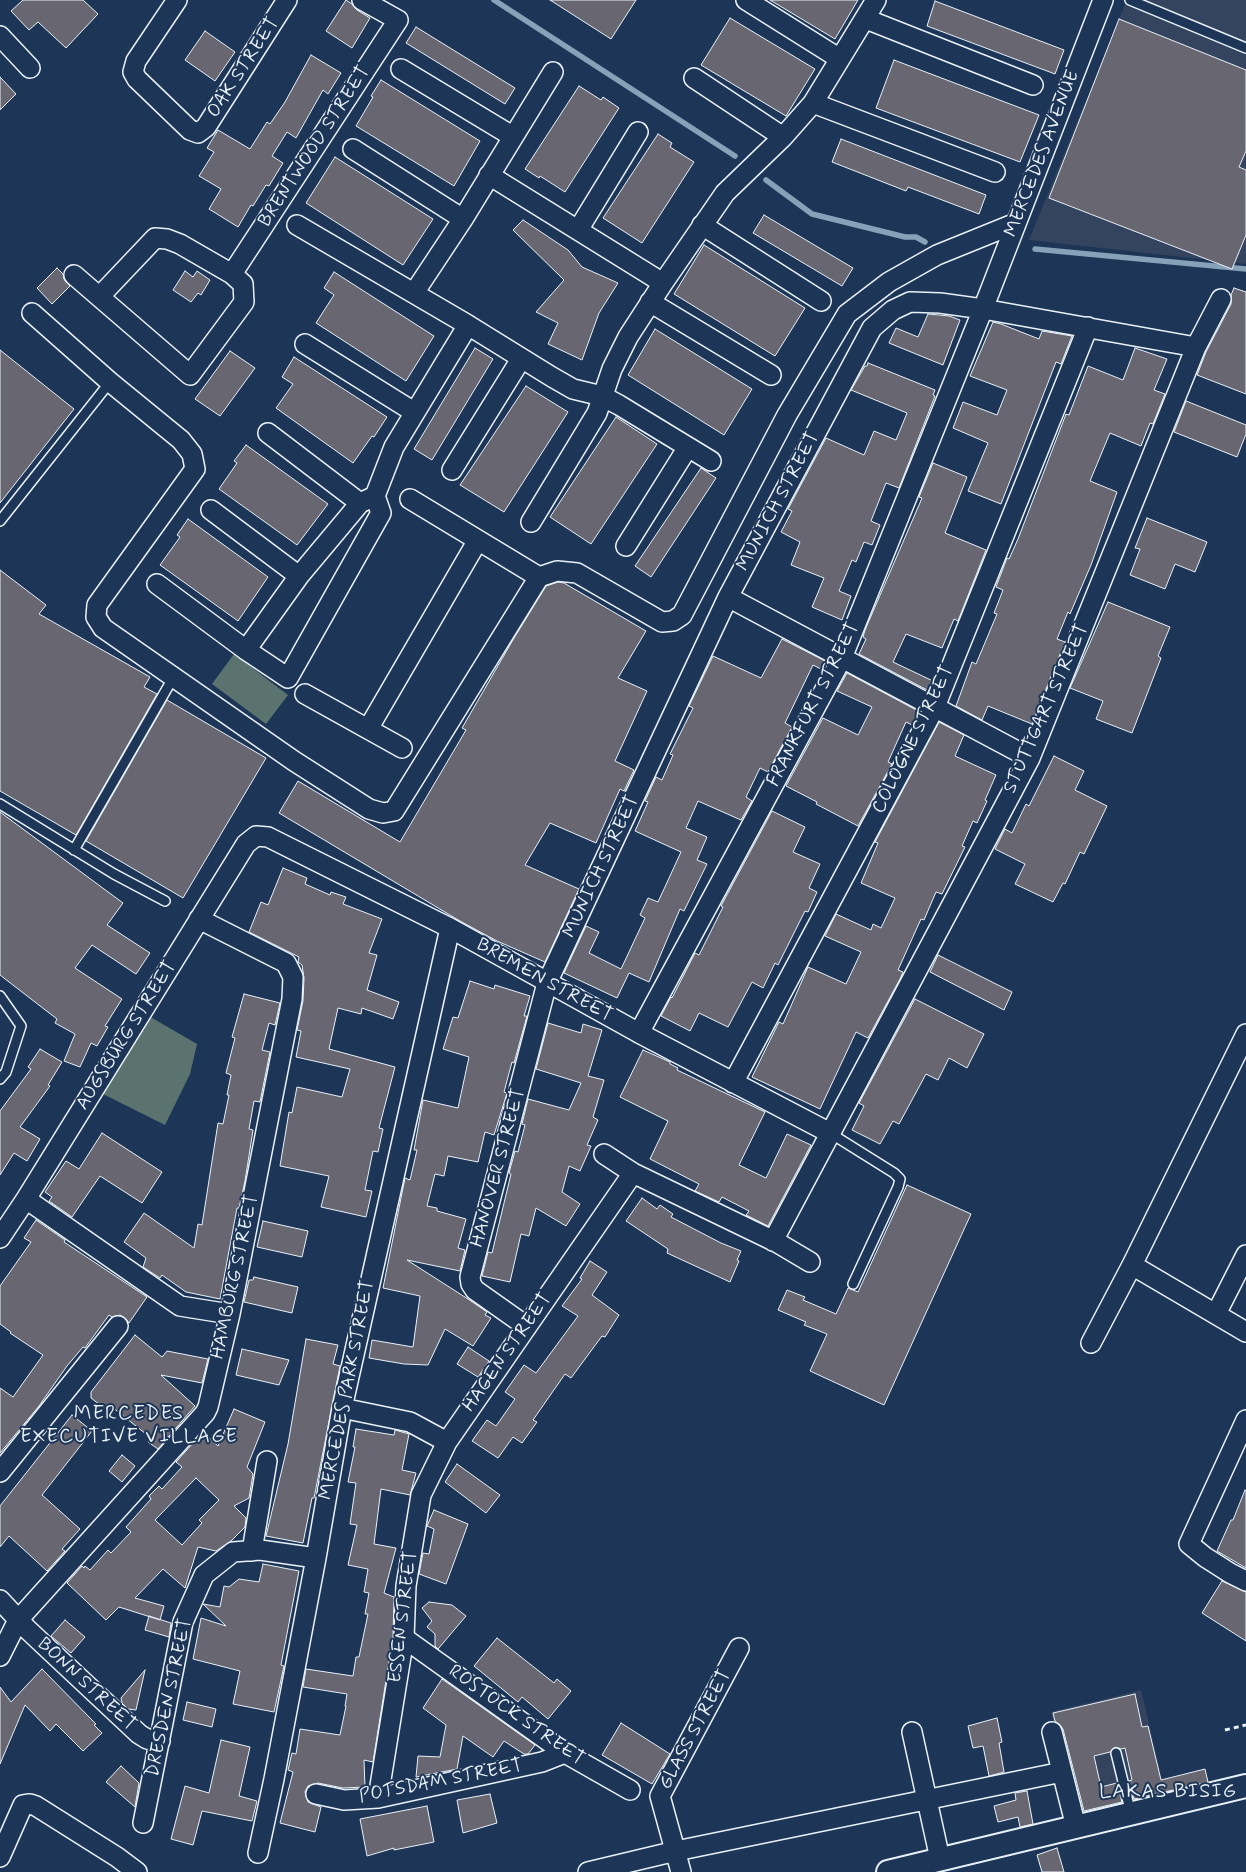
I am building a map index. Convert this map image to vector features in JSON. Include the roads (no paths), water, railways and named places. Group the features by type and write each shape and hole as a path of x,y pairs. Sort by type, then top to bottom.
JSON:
{"street":[{"name":"OAK STREET","path":"178,0 136,60 133,72 137,79 190,130 198,133 206,127 287,0"},
{"name":"BRENTWOOD STREET","path":"232,274 398,20 362,0"},
{"path":"746,0 840,59"},
{"path":"531,522 597,413 612,369 628,337 662,283 725,193 784,137 813,103 876,0"},
{"name":"MERCEDES AVENUE","path":"982,309 1099,1"},
{"path":"866,19 1033,85"},
{"path":"2,43 30,68"},
{"path":"401,69 512,136"},
{"path":"414,293 463,219 512,136 553,72"},
{"path":"694,78 784,137"},
{"path":"813,103 996,172"},
{"path":"578,230 638,132"},
{"path":"353,149 463,219"},
{"path":"489,175 662,283"},
{"path":"32,313 110,382 181,440 192,454 196,469 97,604 96,617 104,628 294,761 369,810 383,813 394,811 540,577 557,571 577,573 662,622 673,621 682,615 787,415 847,314 889,282 937,255 1016,223"},
{"path":"297,225 468,325 521,359 574,389 602,396 711,461"},
{"path":"702,225 821,301"},
{"path":"74,275 190,375 244,302 243,284 232,274 180,244 168,239 155,238 100,296"},
{"name":"STUTTGART STREET","path":"830,1132 1030,758 1196,347 1221,299"},
{"path":"650,302 771,375"},
{"name":"MUNICH STREET","path":"547,984 728,598 872,328 893,310 910,302 940,303 1196,347"},
{"name":"FRANKFURT STREET","path":"639,1033 842,658 982,309"},
{"path":"246,650 299,576 368,499 414,412 468,325"},
{"name":"COLOGNE STREET","path":"733,1083 935,707 1088,328"},
{"path":"305,344 414,412"},
{"path":"452,470 521,359"},
{"path":"157,584 246,650 288,678 381,514 368,499 268,433"},
{"path":"626,546 688,447"},
{"path":"410,499 540,577"},
{"path":"211,510 299,576"},
{"path":"368,729 478,540"},
{"path":"728,598 1030,758"},
{"path":"305,694 402,748"},
{"name":"BREMEN STREET","path":"256,836 268,837 450,928 547,984 733,1083 830,1132"},
{"name":"AUGSBURG STREET","path":"0,1238 246,844 256,836"},
{"name":"HAMBURG STREET","path":"0,1656 18,1620 205,1413 230,1314 292,999 293,977 286,962 199,919"},
{"name":"MERCEDES PARK STREET","path":"258,1853 316,1558 342,1408 450,928"},
{"name":"HANOVER STREET","path":"526,1326 475,1290 471,1284 470,1277 547,984"},
{"path":"1091,1343 1132,1265 1246,1034"},
{"path":"773,1241 830,1132"},
{"path":"604,1154 633,1173 773,1241 810,1262"},
{"name":"HAGEN STREET","path":"447,1442 633,1173"},
{"path":"26,1199 180,1306 230,1314"},
{"path":"1216,1314 1246,1255"},
{"path":"1132,1265 1246,1332"},
{"path":"0,1472 118,1326"},
{"path":"342,1408 410,1422 447,1442"},
{"path":"1246,1420 1189,1544 1224,1569 1246,1581"},
{"name":"ESSEN STREET","path":"378,1798 404,1638 406,1586 421,1495 447,1442"},
{"path":"252,1551 268,1461"},
{"name":"DRESDEN STREET","path":"143,1824 183,1622 204,1575 233,1552 260,1550 316,1558"},
{"name":"BONN STREET","path":"0,1600 18,1620 139,1734 147,1739 160,1741"},
{"name":"ROSTOCK STREET","path":"404,1638 565,1753 630,1790"},
{"name":"GLASS STREET","path":"681,1872 660,1796 739,1648"},
{"path":"912,1732 940,1859"},
{"path":"1052,1732 1076,1827"},
{"name":"POTSDAM STREET","path":"316,1794 344,1800 378,1798 542,1762 565,1753"},
{"path":"588,1872 676,1851 1062,1772"},
{"path":"888,1872 1246,1786"},
{"path":"0,1857 23,1805 30,1804 36,1806 137,1872"}],"lane":[{"path":"1130,0 1246,48"},
{"path":"0,521 110,382"},
{"path":"74,850 173,678"},
{"path":"0,804 114,874 165,900"},
{"path":"0,996 21,1026 6,1072 0,1080"},
{"path":"830,1132 894,1173 900,1179 853,1284"},
{"path":"1116,1753 1131,1814"}],"waterway":[{"path":"494,0 735,156"},
{"path":"766,180 812,214 905,237 916,237 925,242"},
{"path":"1035,249 1246,269"}],"district":[{"name":"MERCEDES EXECUTIVE VILLAGE","path":"129,1426"},
{"name":"LAKAS BISIG","path":"1168,1793"}]}
